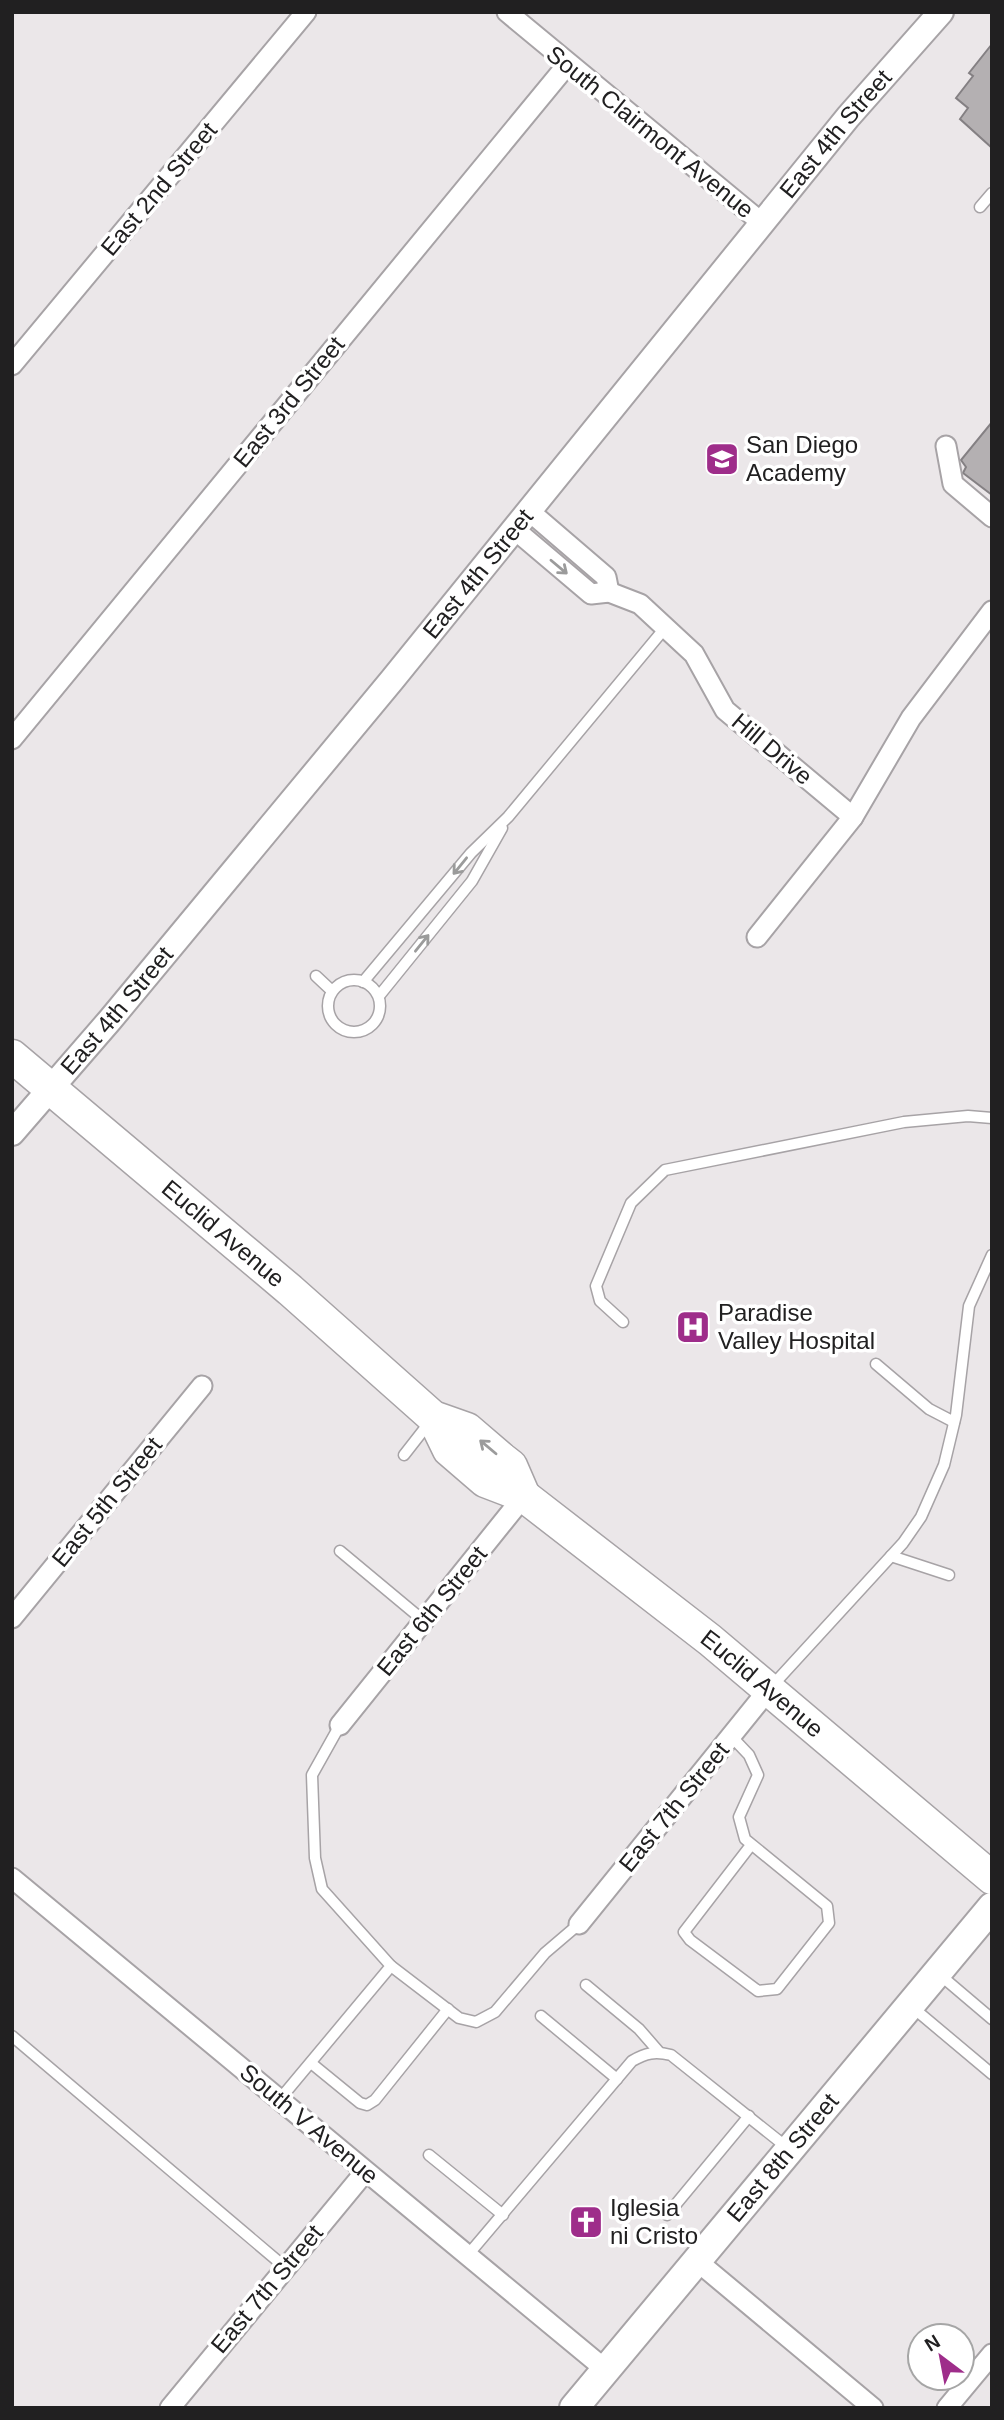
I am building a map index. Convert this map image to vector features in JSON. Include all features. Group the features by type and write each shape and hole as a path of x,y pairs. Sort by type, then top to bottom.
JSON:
{"main road":[{"name":"Euclid Avenue","path":"12,1056 290,1290 433,1417 467,1429 511,1466 524,1496 769,1689 992,1878"},
{"name":"East 8th Street","path":"574,2408 992,1907"}],"street":[{"name":"East 2nd Street","path":"12,365 306,12"},
{"name":"South Clairmont Avenue","path":"507,12 567,65 762,223"},
{"name":"East 4th Street","path":"12,1133 51,1090 392,680 929,16"},
{"name":"East 3rd Street","path":"12,739 567,65"},
{"path":"946,446 953,484 992,517"},
{"name":"Hill Drive","path":"520,519 591,594 610,592 640,604 694,654 725,710 853,817"},
{"path":"757,937 853,817 911,718 992,611"},
{"name":"East 5th Street","path":"12,1618 202,1386"},
{"name":"East 6th Street","path":"340,1725 524,1496"},
{"name":"East 7th Street","path":"579,1924 769,1689"},
{"name":"South V Avenue","path":"12,1878 606,2370"},
{"name":"East 7th Street","path":"170,2408 365,2172"},
{"path":"697,2261 873,2408"},
{"path":"947,2408 992,2354"}],"lane":[{"path":"980,207 992,193"},
{"path":"363,982 471,853 508,817 665,628"},
{"path":"379,996 363,982 345,982 332,990 327,1004 328,1014 338,1028 346,1032 363,1031 370,1027 380,1011 379,996 472,881 508,817"},
{"path":"316,976 332,990"},
{"path":"623,1322 600,1301 596,1286 631,1203 665,1170 904,1122 968,1116 992,1118"},
{"path":"769,1689 891,1556 921,1517 944,1465 954,1422 969,1306 992,1255"},
{"path":"876,1364 929,1409 954,1422"},
{"path":"404,1455 433,1417"},
{"path":"340,1551 424,1621"},
{"path":"891,1556 949,1575"},
{"path":"340,1725 312,1775 317,1868 322,1889 391,1966 459,2018 476,2022 495,2012 545,1953 579,1924"},
{"path":"732,1736 749,1755 758,1775 739,1817 745,1839 827,1906 830,1916 829,1923 777,1989 767,1992 758,1991 690,1940 684,1932 751,1844"},
{"path":"280,2099 391,1966"},
{"path":"937,1973 992,2019"},
{"path":"586,1985 639,2029 659,2052 684,2065 790,2149"},
{"path":"911,2006 992,2074"},
{"path":"311,2063 360,2103 367,2105 375,2100 448,2009"},
{"path":"541,2016 617,2079"},
{"path":"12,2036 286,2268"},
{"path":"467,2256 632,2061 645,2053 659,2052"},
{"path":"667,2215 749,2116"},
{"path":"429,2155 503,2215"}],"building":[{"path":"992,44 992,148 960,119 968,108 956,98 973,76 969,73"},
{"path":"992,422 992,495 963,473 966,467 961,460"}],"place":[{"name":"San Diego Academy","path":"722,459"},
{"name":"Paradise Valley Hospital","path":"693,1327"},
{"name":"Iglesia ni Cristo","path":"586,2222"}]}
